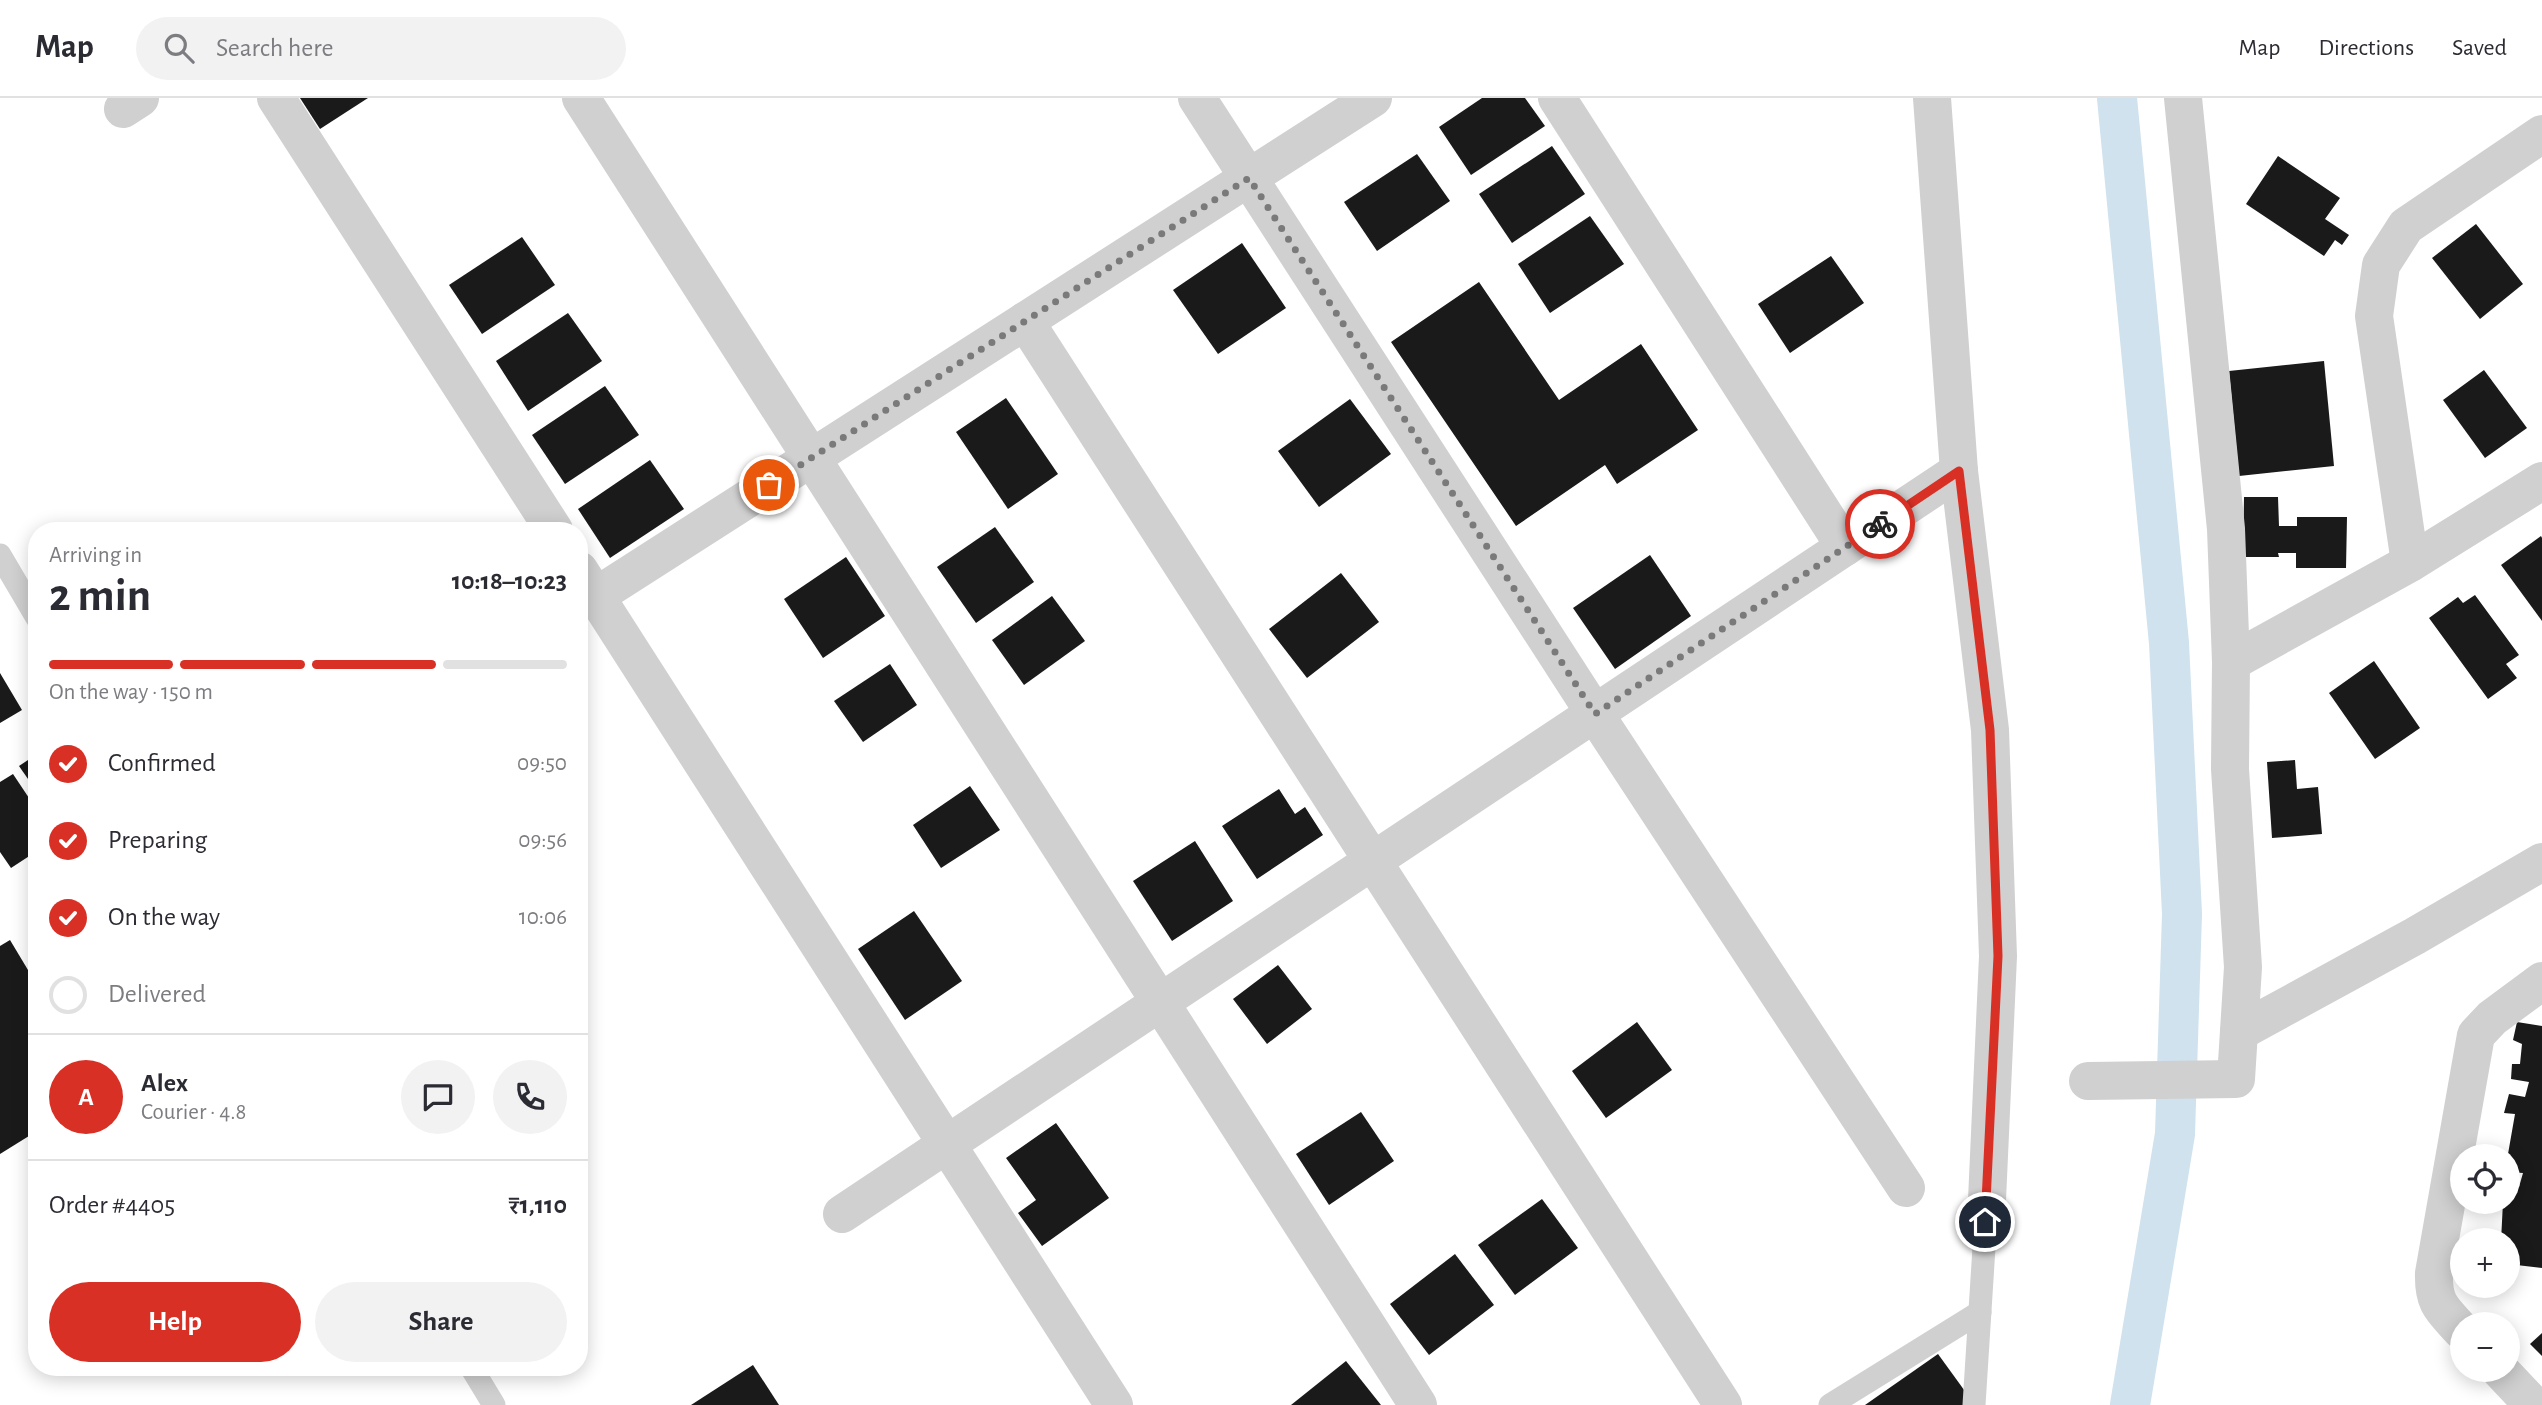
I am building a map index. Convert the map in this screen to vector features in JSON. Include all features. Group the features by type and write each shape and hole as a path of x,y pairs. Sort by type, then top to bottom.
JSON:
{"street":[{"path":"276,98 549,522"},
{"path":"582,98 1418,1405"},
{"path":"1197,98 1595,714 1906,1188"},
{"path":"1114,1405 588,583 812,458 1373,98"},
{"path":"1557,98 1845,547"},
{"path":"1932,98 1959,471 1990,730 1998,956 1987,1200"},
{"path":"2099,1081 2236,1079 2243,967 2230,769 2231,662 2226,528 2183,98"},
{"path":"2410,563 2374,316 2381,265 2406,226 2542,134"},
{"path":"1025,321 1723,1405"},
{"path":"842,1214 1959,471"},
{"path":"2231,662 2410,563 2542,481"},
{"path":"2239,1032 2541,865"},
{"path":"2450,1318 2433,1294 2434,1273 2476,1035 2492,1017 2542,981"},
{"path":"2511,1382 2533,1405"}],"lane":[{"path":"0,555 28,603"},
{"path":"1974,1405 1987,1200"},
{"path":"1830,1405 1980,1312"},
{"path":"476,1376 494,1405"}],"building":[{"path":"300,98 368,98 320,129"},
{"path":"1482,98 1525,98 1545,126 1471,175 1439,127"},
{"path":"1552,146 1585,194 1512,243 1479,194"},
{"path":"1417,154 1450,201 1377,251 1344,202"},
{"path":"2278,156 2340,198 2325,219 2349,235 2342,245 2335,240 2324,256 2246,204"},
{"path":"1590,216 1624,264 1550,313 1518,264"},
{"path":"2476,224 2523,284 2480,319 2432,258"},
{"path":"522,237 555,285 482,334 449,285"},
{"path":"1242,243 1286,308 1218,354 1173,290"},
{"path":"1831,256 1864,303 1790,353 1758,304"},
{"path":"1479,282 1559,400 1641,344 1698,430 1617,484 1605,465 1516,526 1391,342"},
{"path":"568,313 602,361 528,411 496,361"},
{"path":"2324,361 2334,466 2239,476 2229,371"},
{"path":"2484,370 2527,428 2485,458 2443,400"},
{"path":"605,386 639,435 565,484 532,435"},
{"path":"1006,398 1058,474 1008,509 956,432"},
{"path":"1350,399 1391,454 1319,507 1278,451"},
{"path":"650,460 684,509 610,558 578,509"},
{"path":"2244,497 2278,497 2279,526 2297,526 2297,517 2347,517 2346,568 2296,568 2296,553 2278,553 2279,557 2243,557"},
{"path":"995,527 1034,582 976,623 937,567"},
{"path":"2541,536 2542,538 2542,621 2501,565"},
{"path":"1650,555 1691,616 1615,669 1573,608"},
{"path":"846,557 885,616 823,658 784,599"},
{"path":"1341,573 1379,622 1307,678 1269,629"},
{"path":"2475,595 2519,655 2506,664 2517,678 2488,699 2429,618 2458,597 2463,603"},
{"path":"1052,596 1085,641 1024,685 992,640"},
{"path":"2374,661 2420,728 2375,759 2329,693"},
{"path":"890,664 917,705 863,742 834,701"},
{"path":"0,673 22,710 0,723"},
{"path":"28,760 28,779 19,766"},
{"path":"2295,760 2297,789 2318,787 2322,834 2272,838 2267,762"},
{"path":"13,774 28,796 28,857 11,868 0,852 0,782"},
{"path":"970,786 1000,830 941,868 913,825"},
{"path":"1279,789 1295,814 1305,807 1323,835 1257,879 1222,826"},
{"path":"1195,841 1233,901 1172,941 1133,881"},
{"path":"914,911 962,981 905,1020 858,949"},
{"path":"10,940 28,970 28,1137 0,1154 0,946"},
{"path":"1278,965 1312,1009 1267,1044 1233,999"},
{"path":"1637,1022 1672,1070 1606,1118 1572,1071"},
{"path":"2517,1022 2542,1026 2542,1268 2520,1265 2520,1228 2502,1228 2502,1214 2520,1214 2520,1184 2523,1173 2520,1173 2520,1144 2510,1144 2515,1114 2504,1113 2509,1094 2525,1097 2529,1082 2511,1079 2512,1064 2520,1064 2522,1044 2513,1040"},
{"path":"1361,1112 1394,1161 1329,1205 1296,1154"},
{"path":"1056,1123 1109,1198 1042,1246 1018,1213 1036,1200 1006,1158"},
{"path":"1542,1199 1578,1248 1515,1295 1478,1245"},
{"path":"1455,1254 1494,1305 1429,1355 1390,1304"},
{"path":"2542,1333 2542,1356 2530,1344"},
{"path":"1938,1354 1967,1394 1964,1405 1865,1405"},
{"path":"1346,1361 1381,1405 1291,1405"},
{"path":"753,1365 779,1405 691,1405"}],"waterway":[{"path":"2117,98 2169,643 2182,914 2175,1134 2130,1405"}],"way so far":[{"path":"769,485 1249,178 1595,714 1880,524"}],"route":[{"path":"1880,524 1959,471 1990,730 1998,956 1994,1086 1985,1222"}]}
